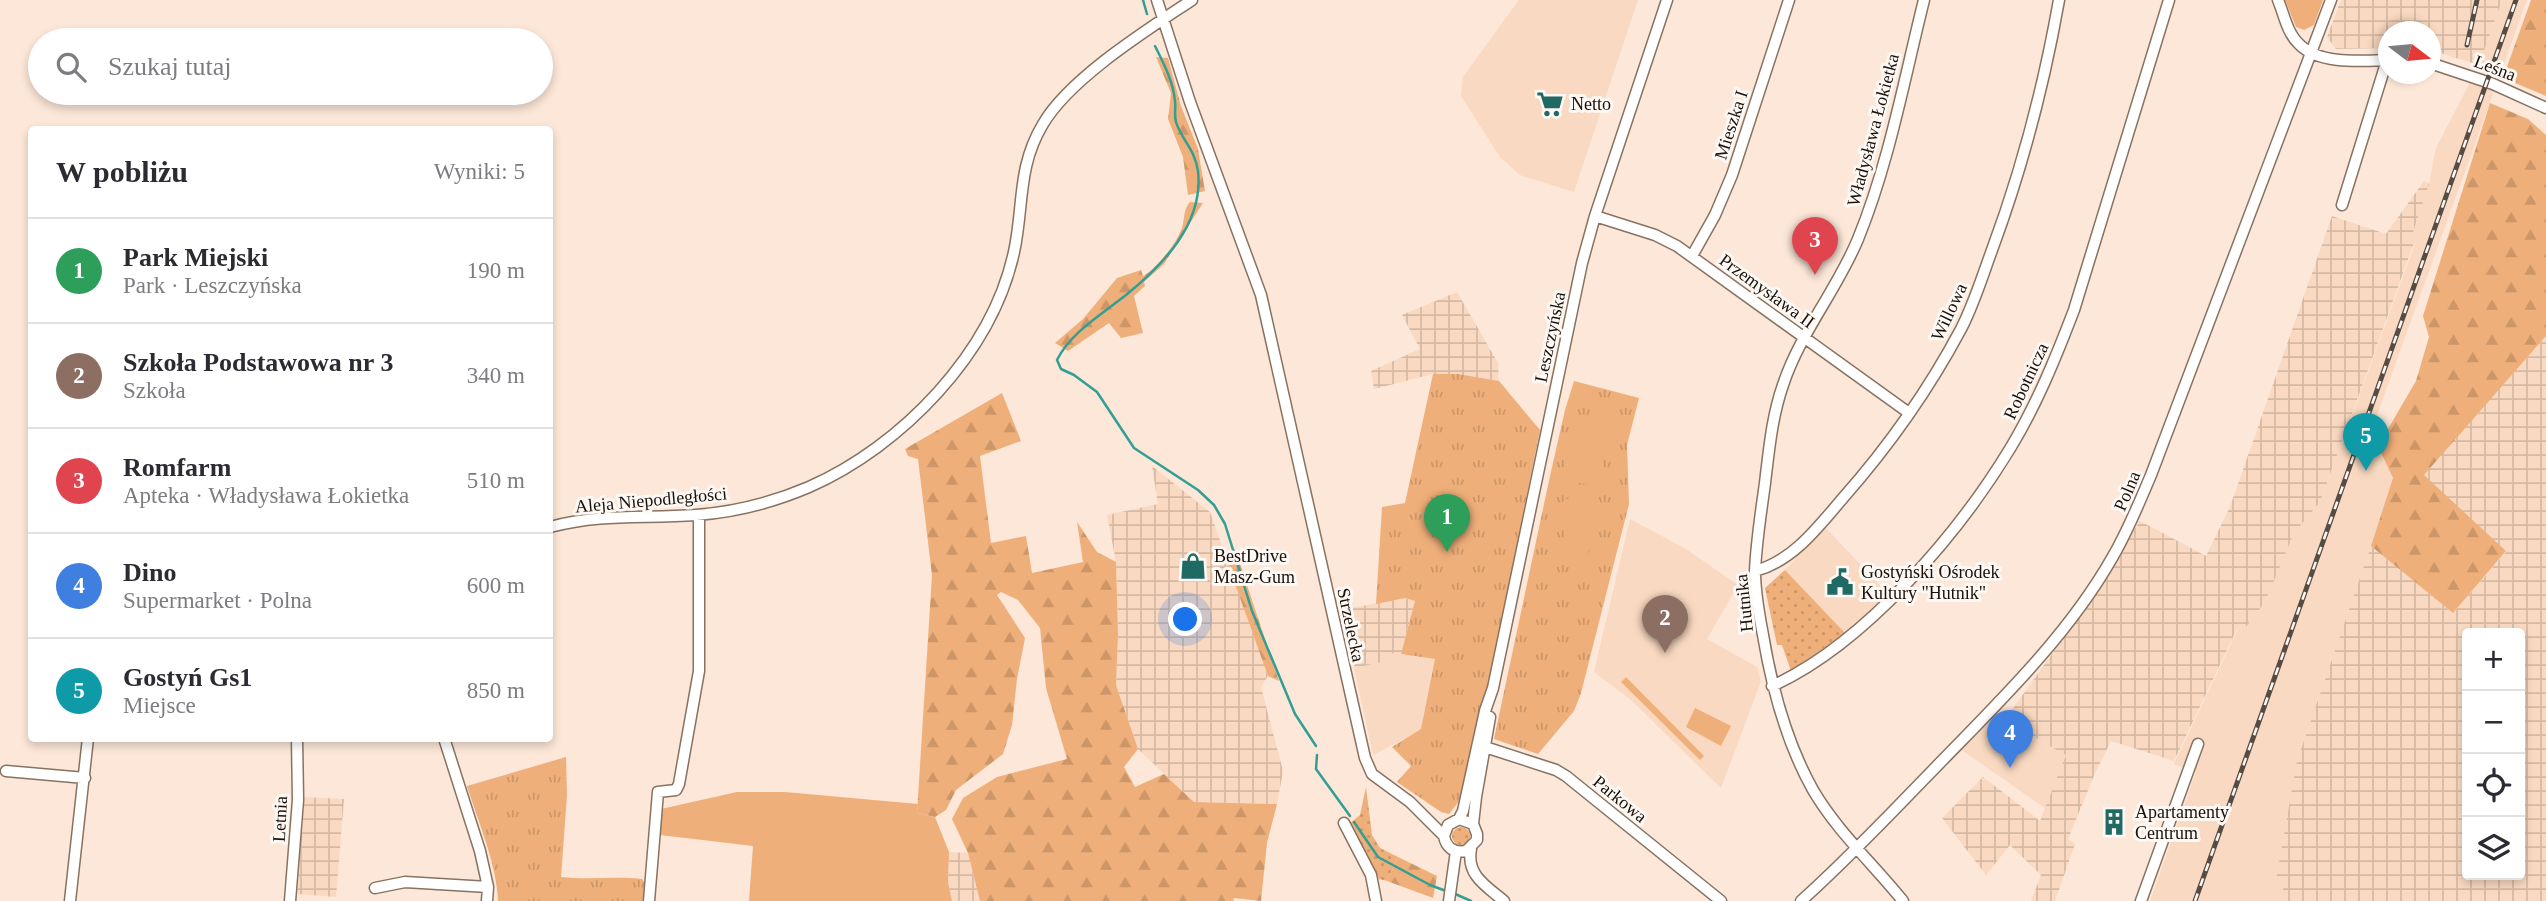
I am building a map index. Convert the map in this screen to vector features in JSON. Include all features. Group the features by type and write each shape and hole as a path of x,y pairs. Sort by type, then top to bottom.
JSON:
{"street":[{"name":"Strzelecka","path":"1157,0 1189,102 1261,295 1365,758 1372,774 1410,802 1437,818 1455,820"},
{"name":"Aleja Niepodległości","path":"553,526 609,516 699,515 760,504 808,487 853,463 897,433 933,398 967,355 998,297 1014,253 1024,168 1044,122 1077,85 1163,18 1192,0"},
{"name":"Leszczyńska","path":"1473,824 1493,688 1570,318 1595,216 1667,0"},
{"name":"Mieszka I","path":"1692,256 1715,215 1732,175 1789,0"},
{"name":"Władysława Łokietka","path":"1805,339 1839,279 1873,198 1924,0"},
{"name":"Willowa","path":"1755,571 1782,561 1811,536 1858,481 1909,412 1962,326 2001,225 2030,134 2059,0"},
{"name":"Robotnicza","path":"1772,686 1800,673 1844,641 1894,595 1941,545 2011,447 2050,368 2074,310 2169,0"},
{"path":"2277,0 2290,32 2299,45 2311,52 2343,61 2378,60"},
{"name":"Polna","path":"1801,901 1857,848 2030,667 2086,598 2112,559 2134,517 2151,475 2331,0"},
{"name":"Leśna","path":"2441,66 2493,84 2546,108"},
{"path":"2342,205 2380,84"},
{"name":"Przemysława II","path":"1595,216 1655,235 1692,256 1909,412"},
{"name":"Hutnika","path":"1805,339 1783,383 1777,404 1755,571 1755,596 1772,686 1787,732 1812,788 1835,822 1903,901"},
{"path":"649,901 658,792 676,790 695,697 699,648 699,515"},
{"name":"Leszczyńska","path":"1455,820 1463,811 1493,688"},
{"path":"70,901 88,742"},
{"name":"Letnia","path":"290,901 298,800 297,742"},
{"path":"445,742 480,851 488,887 487,901"},
{"path":"2141,901 2198,744"},
{"name":"Parkowa","path":"1485,747 1556,770 1566,776 1721,901"},
{"path":"6,771 85,778"},
{"name":"Strzelecka","path":"1410,802 1444,836"},
{"path":"1471,849 1456,851 1446,844 1446,828 1455,820 1473,824 1478,835 1471,849 1469,863 1479,880 1504,901"},
{"path":"1344,823 1371,875 1376,901"},
{"path":"1449,901 1456,851"},
{"path":"1452,883 1465,876 1479,880"},
{"path":"375,888 405,882 488,887"}],"shaded area":[{"path":"1519,0 1638,0 1574,192 1520,175 1500,157 1461,96 1463,77"},
{"path":"2341,0 2502,0 2479,65 2441,53 2441,21 2378,21 2378,48 2336,49 2327,37"},
{"path":"2502,0 2527,0 2369,437 2394,441 2404,447 2356,593 2276,880 2285,882 2282,901 2150,901 2196,772 2174,764 2239,627 2247,626 2265,602 2293,534 2320,502 2415,244 2409,241 2429,184 2436,148 2479,65"},
{"path":"2424,181 2429,184 2410,241 2414,243 2320,502 2294,533 2265,602 2246,627 2237,629 2174,761 2111,741 2068,839 2075,844 2055,901 2031,901 2041,875 2010,845 1986,875 1942,818 1983,777 2040,821 2066,755 2004,721 2074,623 2140,521 2206,556 2230,507 2332,216 2386,234"},
{"path":"1457,292 1498,363 1499,381 1433,374 1374,389 1371,371 1420,349 1402,315"},
{"path":"2546,336 2546,901 2282,901 2284,882 2276,880 2297,761 2371,546 2453,613 2506,552 2423,475"},
{"path":"1152,466 1210,512 1268,676 1261,687 1283,771 1277,804 1194,802 1138,749 1116,685 1116,562 1107,515 1158,504"},
{"path":"1630,519 1686,549 1738,585 1707,639 1757,667 1761,681 1721,788 1631,700 1594,672"},
{"path":"1824,526 1888,594 1845,633 1785,570"},
{"path":"1405,598 1415,601 1401,654 1393,653 1382,662 1354,668 1340,610"},
{"path":"1393,653 1435,659 1421,730 1373,755 1354,668 1382,662"},
{"path":"1995,716 2066,755 2046,809 1962,750"},
{"path":"304,797 344,799 336,897 297,894"},
{"path":"949,852 968,853 980,901 952,901 948,882"}],"green space":[{"path":"2285,0 2323,0 2314,25 2304,30 2296,27"},
{"path":"2531,0 2546,0 2546,96 2503,78"},
{"path":"1156,57 1168,58 1181,106 1198,149 1205,191 1188,195 1183,157 1168,119 1171,93"},
{"path":"2490,103 2528,119 2546,135 2546,336 2424,475 2506,551 2453,613 2371,546 2393,478 2378,446 2416,381 2429,337 2423,316"},
{"path":"1190,202 1203,203 1164,264 1144,282 1145,286 1134,296 1143,333 1121,338 1109,323 1068,351 1055,343 1083,319 1117,278 1141,270 1143,276 1160,262 1179,234"},
{"path":"1433,374 1458,374 1499,381 1540,430 1488,687 1460,800 1449,814 1441,812 1397,782 1411,766 1392,747 1421,729 1435,659 1401,654 1415,601 1405,598 1376,604 1382,507 1405,503"},
{"path":"1574,381 1639,398 1627,445 1629,504 1581,693 1574,711 1538,754 1494,739 1550,476"},
{"path":"1002,393 1021,441 980,456 991,543 1026,536 1032,573 1083,562 1077,522 1097,552 1116,562 1116,685 1138,749 1124,767 1135,787 1164,774 1194,802 1277,804 1267,843 1261,901 1234,898 1233,901 980,901 968,853 952,819 963,798 997,777 1067,759 1046,688 1040,628 1018,600 1001,592 997,595 1025,638 1012,725 1003,754 956,790 946,810 935,817 917,813 932,575 918,459 908,456 905,449"},
{"path":"1576,418 1611,426 1598,487 1562,479"},
{"path":"1569,498 1596,506 1586,568 1559,560 1564,546 1563,501"},
{"path":"1235,549 1279,681 1268,676 1224,553"},
{"path":"1785,570 1845,633 1791,671 1782,645 1777,645 1765,588"},
{"path":"1626,677 1704,756 1700,760 1621,682"},
{"path":"1695,708 1731,726 1721,746 1686,727"},
{"path":"566,757 567,795 561,877 642,879 645,883 644,901 498,901 491,858 467,786"},
{"path":"1366,787 1372,835 1380,848 1398,857 1387,881 1379,879 1349,824 1360,815"},
{"path":"737,792 785,792 918,804 917,813 935,817 949,852 948,882 952,901 749,901 753,846 660,835 661,809"},
{"path":"1461,827 1467,830 1470,836 1467,842 1461,845 1455,842 1452,836 1455,830"},
{"path":"1398,857 1437,876 1433,898 1387,881"}],"waterway":[{"path":"1143,0 1147,14"},
{"path":"1155,46 1172,86 1176,122 1191,150 1198,171 1194,208 1188,225 1167,256 1126,295 1087,324 1070,341 1057,360 1061,369 1097,392 1134,448 1198,490 1214,505 1225,524 1252,611 1295,714 1316,746"},
{"path":"1317,755 1316,769 1350,816"},
{"path":"1354,822 1378,857 1446,891"},
{"path":"1453,893 1471,901"}],"railway":[{"path":"2467,45 2477,0"},
{"path":"2195,901 2516,0"}],"place":[{"name":"Netto","path":"1550,104"},
{"name":"Romfarm","path":"1815,275"},
{"name":"Gostyń Gs1","path":"2366,471"},
{"name":"Park Miejski","path":"1447,552"},
{"name":"BestDrive Masz-Gum","path":"1193,566"},
{"name":"Gostyński Ośrodek Kultury \"Hutnik\"","path":"1840,582"},
{"name":"Szkoła Podstawowa nr 3","path":"1665,653"},
{"name":"Dino","path":"2010,768"},
{"name":"Apartamenty Centrum","path":"2114,822"}]}
